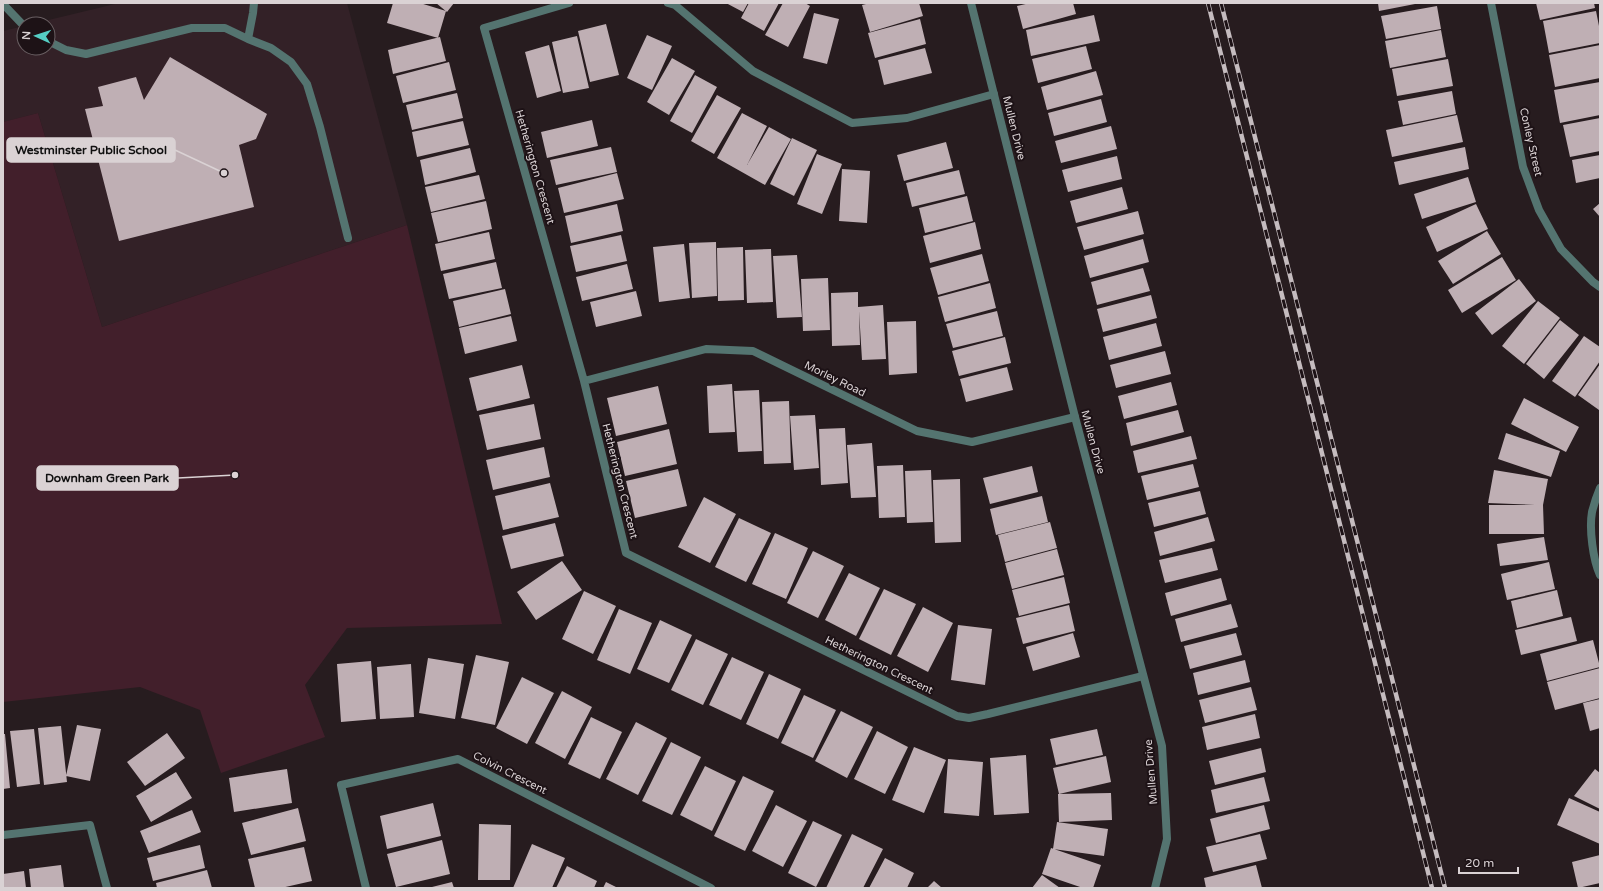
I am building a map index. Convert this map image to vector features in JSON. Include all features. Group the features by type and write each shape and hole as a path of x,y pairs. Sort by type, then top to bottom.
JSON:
{"street":[{"path":"248,38 254,3"},
{"name":"Hetherington Crescent","path":"569,3 484,28 584,381 626,553 957,716 969,718 988,714 1143,676"},
{"path":"668,3 675,5 753,71 852,123 907,118 994,94"},
{"name":"Mullen Drive","path":"971,3 1075,417 1162,746 1167,839 1155,888"},
{"name":"Conley Street","path":"1491,3 1523,167 1539,210 1561,249 1593,282 1600,287"},
{"path":"3,4 16,18"},
{"path":"56,45 66,50 86,54 192,28 225,28 271,48 290,62 307,84 320,127 348,238"},
{"name":"Morley Road","path":"584,381 706,349 752,351 917,431 925,433 972,442 1075,417"},
{"path":"1600,488 1592,513 1592,541 1596,566 1600,575"},
{"name":"Colvin Crescent","path":"366,888 341,785 458,759 711,888"},
{"path":"3,835 90,825 107,888"}],"shaded area":[{"path":"119,3 347,3 407,225 102,327 38,113 4,122 3,117 3,31 16,28 16,56 56,56 56,18"},
{"path":"38,113 102,327 407,225 502,624 347,628 305,685 325,737 221,773 200,710 140,687 3,702 3,122"}],"building":[{"path":"393,3 420,3 446,11 438,38 387,23"},
{"path":"436,3 454,3 447,12"},
{"path":"726,3 748,3 743,12"},
{"path":"749,3 779,3 764,31 741,18"},
{"path":"783,3 805,3 810,6 788,47 765,35"},
{"path":"870,3 919,3 923,16 870,32 862,5"},
{"path":"1030,3 1073,3 1076,14 1023,29 1017,6"},
{"path":"1378,3 1415,3 1415,4 1379,11"},
{"path":"1536,3 1594,3 1595,8 1540,20"},
{"path":"1437,6 1441,29 1386,39 1381,16"},
{"path":"1596,11 1600,31 1600,43 1549,53 1543,21"},
{"path":"814,13 839,19 827,64 803,58"},
{"path":"1094,15 1100,41 1031,56 1026,30"},
{"path":"920,19 926,44 875,58 868,33"},
{"path":"606,24 619,75 590,82 578,31"},
{"path":"1441,30 1446,57 1390,68 1385,41"},
{"path":"647,35 672,46 652,90 627,78"},
{"path":"577,36 589,88 563,93 552,42"},
{"path":"440,37 446,61 393,74 388,50"},
{"path":"549,45 561,91 537,98 525,52"},
{"path":"1600,45 1600,78 1555,87 1549,55"},
{"path":"1086,46 1092,69 1038,83 1032,59"},
{"path":"925,48 932,73 884,85 878,60"},
{"path":"170,57 267,114 256,139 239,145 254,207 119,241 85,109 103,106 98,87 136,77 144,100"},
{"path":"672,58 695,71 669,115 647,102"},
{"path":"1448,59 1453,86 1397,96 1392,69"},
{"path":"449,62 456,90 403,103 396,76"},
{"path":"1096,71 1103,95 1047,110 1041,87"},
{"path":"695,75 717,87 692,133 670,121"},
{"path":"1600,82 1600,115 1560,123 1554,90"},
{"path":"1452,91 1456,114 1403,125 1398,101"},
{"path":"457,93 463,118 412,130 406,105"},
{"path":"717,95 741,108 714,154 691,141"},
{"path":"1101,99 1107,122 1054,136 1048,113"},
{"path":"742,113 767,126 747,165 769,127 791,139 765,185 717,158"},
{"path":"1457,115 1463,142 1392,157 1386,130"},
{"path":"1600,118 1600,151 1570,157 1563,125"},
{"path":"592,120 598,146 547,158 541,132"},
{"path":"463,121 469,145 417,157 412,132"},
{"path":"1111,126 1117,149 1061,163 1055,141"},
{"path":"792,138 817,150 794,196 770,184"},
{"path":"946,142 953,168 904,181 897,155"},
{"path":"611,147 617,172 556,185 550,160"},
{"path":"1465,147 1469,169 1399,185 1394,162"},
{"path":"470,148 476,172 425,185 420,160"},
{"path":"817,154 842,164 822,214 797,204"},
{"path":"1600,155 1600,178 1576,183 1572,160"},
{"path":"1117,156 1122,179 1068,192 1062,170"},
{"path":"842,169 870,171 867,223 839,221"},
{"path":"959,170 965,194 912,207 906,183"},
{"path":"617,173 624,199 564,213 558,188"},
{"path":"479,175 485,199 431,212 425,187"},
{"path":"1468,177 1476,202 1422,219 1414,194"},
{"path":"1122,187 1128,209 1076,223 1070,201"},
{"path":"967,196 973,221 925,233 919,208"},
{"path":"486,201 492,229 438,242 431,213"},
{"path":"1600,203 1600,217 1593,209"},
{"path":"617,204 623,231 571,243 565,216"},
{"path":"1476,204 1488,229 1437,252 1426,227"},
{"path":"1138,211 1144,234 1084,250 1077,227"},
{"path":"975,222 981,249 930,263 923,236"},
{"path":"1487,231 1501,254 1453,284 1438,261"},
{"path":"489,232 495,259 441,271 435,244"},
{"path":"621,235 627,261 576,272 570,246"},
{"path":"1143,239 1149,262 1090,278 1084,256"},
{"path":"716,242 717,296 692,298 689,243"},
{"path":"684,244 690,298 659,302 653,247"},
{"path":"743,247 744,300 718,301 717,248"},
{"path":"771,249 773,302 747,303 745,250"},
{"path":"982,254 989,281 938,295 930,268"},
{"path":"797,255 802,317 777,318 773,256"},
{"path":"1502,257 1516,280 1462,313 1448,290"},
{"path":"496,262 502,288 449,299 443,274"},
{"path":"627,264 633,289 582,301 576,277"},
{"path":"1143,268 1150,291 1097,305 1091,282"},
{"path":"828,278 830,330 803,331 801,279"},
{"path":"1519,279 1536,301 1492,335 1475,313"},
{"path":"990,283 996,308 945,322 938,297"},
{"path":"505,289 511,314 459,327 453,301"},
{"path":"636,291 642,316 596,327 590,302"},
{"path":"858,292 858,307 883,305 886,359 862,360 859,311 860,345 832,346 831,293"},
{"path":"1151,295 1157,318 1103,332 1097,309"},
{"path":"1538,301 1560,318 1524,364 1502,346"},
{"path":"997,311 1003,336 953,348 946,324"},
{"path":"511,316 517,341 465,354 459,328"},
{"path":"1560,320 1579,335 1544,379 1526,364"},
{"path":"916,321 917,373 889,375 887,322"},
{"path":"1156,323 1162,346 1109,360 1103,337"},
{"path":"1584,336 1600,347 1600,361 1575,397 1552,381"},
{"path":"1005,337 1011,363 959,376 952,351"},
{"path":"1165,351 1171,374 1116,388 1110,365"},
{"path":"1600,364 1600,409 1599,410 1578,395"},
{"path":"522,365 530,398 477,411 469,378"},
{"path":"1007,367 1013,390 966,402 960,379"},
{"path":"1171,382 1177,405 1124,419 1118,396"},
{"path":"732,384 735,432 709,433 707,386"},
{"path":"658,386 667,424 616,436 607,398"},
{"path":"759,390 762,451 738,452 734,391"},
{"path":"1524,398 1579,427 1566,452 1511,424"},
{"path":"789,401 791,463 764,464 762,402"},
{"path":"534,404 541,439 487,450 479,415"},
{"path":"1178,410 1184,432 1131,446 1126,423"},
{"path":"815,415 819,468 794,470 790,416"},
{"path":"845,428 848,483 821,485 819,429"},
{"path":"669,429 677,464 625,476 617,442"},
{"path":"1506,433 1560,451 1551,477 1498,459"},
{"path":"1191,436 1197,459 1138,473 1133,451"},
{"path":"872,443 876,497 851,498 847,445"},
{"path":"544,447 550,477 493,490 486,460"},
{"path":"1193,464 1199,487 1147,500 1141,476"},
{"path":"903,465 905,517 879,518 877,466"},
{"path":"1032,466 1038,492 990,504 983,478"},
{"path":"678,469 687,506 635,518 626,481"},
{"path":"931,470 933,522 907,523 905,471"},
{"path":"1494,470 1548,479 1543,505 1544,534 1489,534 1489,505 1535,505 1488,503"},
{"path":"960,479 961,542 935,543 933,480"},
{"path":"550,483 559,517 503,530 495,496"},
{"path":"1200,491 1206,514 1154,527 1148,503"},
{"path":"1042,496 1048,522 996,535 990,509"},
{"path":"704,497 736,514 710,563 678,547"},
{"path":"1208,517 1215,541 1160,556 1154,532"},
{"path":"739,518 771,533 746,582 715,567"},
{"path":"1050,522 1057,548 1005,562 998,535"},
{"path":"555,523 564,556 511,569 502,536"},
{"path":"775,533 808,548 786,599 752,584"},
{"path":"1544,537 1548,560 1500,566 1497,544"},
{"path":"1212,548 1218,570 1165,583 1159,560"},
{"path":"1057,549 1064,575 1012,589 1005,563"},
{"path":"813,551 844,566 818,618 787,603"},
{"path":"562,561 582,590 536,620 517,592"},
{"path":"1549,562 1555,589 1507,600 1501,574"},
{"path":"849,573 880,588 856,636 825,620"},
{"path":"1064,577 1070,603 1019,616 1012,590"},
{"path":"1221,578 1227,600 1171,616 1165,593"},
{"path":"884,589 916,604 891,655 859,639"},
{"path":"1557,590 1563,616 1517,628 1511,601"},
{"path":"584,591 616,606 593,654 562,639"},
{"path":"1231,604 1238,627 1181,642 1175,619"},
{"path":"1069,605 1075,631 1023,644 1016,618"},
{"path":"923,607 953,623 928,672 897,656"},
{"path":"619,609 652,623 630,674 597,660"},
{"path":"1571,617 1577,641 1521,655 1515,630"},
{"path":"660,620 692,635 669,683 637,669"},
{"path":"958,625 992,629 985,685 951,680"},
{"path":"1073,633 1080,657 1033,671 1026,647"},
{"path":"1236,633 1242,655 1190,669 1184,646"},
{"path":"696,639 728,654 703,705 671,690"},
{"path":"1593,640 1600,667 1547,681 1540,654"},
{"path":"476,655 509,662 495,725 461,718"},
{"path":"732,657 764,672 741,720 709,705"},
{"path":"428,658 464,664 455,719 419,713"},
{"path":"1245,660 1250,682 1198,695 1193,673"},
{"path":"371,661 376,719 341,722 337,664"},
{"path":"411,664 414,717 380,719 377,667"},
{"path":"1600,668 1600,698 1555,710 1547,682"},
{"path":"769,674 801,689 778,739 746,724"},
{"path":"522,677 554,693 527,744 496,728"},
{"path":"1251,687 1257,710 1205,723 1199,700"},
{"path":"562,691 592,707 565,759 535,743"},
{"path":"804,695 836,710 813,758 781,743"},
{"path":"1600,699 1600,728 1590,731 1583,703"},
{"path":"841,711 873,727 847,778 815,761"},
{"path":"1255,714 1260,738 1207,750 1202,727"},
{"path":"591,717 622,732 600,779 568,764"},
{"path":"636,722 667,738 638,795 606,779"},
{"path":"77,725 101,729 90,781 66,776"},
{"path":"61,726 67,782 44,785 38,728"},
{"path":"34,729 40,784 17,787 10,731"},
{"path":"1097,729 1103,755 1056,765 1050,739"},
{"path":"877,731 908,747 885,794 854,779"},
{"path":"167,733 185,758 145,786 127,762"},
{"path":"3,734 5,734 10,788 3,789"},
{"path":"671,742 701,757 672,815 642,801"},
{"path":"914,747 946,760 924,813 892,800"},
{"path":"1261,748 1266,772 1215,785 1209,761"},
{"path":"1026,755 1029,813 994,815 990,758"},
{"path":"1106,756 1111,782 1059,794 1053,768"},
{"path":"948,759 983,762 979,816 944,813"},
{"path":"705,766 736,781 712,831 680,815"},
{"path":"287,769 292,803 234,812 229,778"},
{"path":"1595,769 1600,773 1600,809 1574,796"},
{"path":"176,772 192,798 151,822 136,796"},
{"path":"743,776 774,791 745,851 714,836"},
{"path":"1264,777 1270,801 1216,813 1211,790"},
{"path":"1111,793 1112,820 1059,822 1058,794"},
{"path":"1569,798 1600,812 1600,844 1557,825"},
{"path":"433,803 441,836 387,849 380,816"},
{"path":"776,805 807,821 783,867 752,851"},
{"path":"1264,805 1270,829 1216,843 1210,819"},
{"path":"298,808 306,841 251,855 242,823"},
{"path":"192,810 201,832 149,853 140,831"},
{"path":"813,821 842,835 816,887 788,873"},
{"path":"1057,822 1108,829 1104,856 1053,849"},
{"path":"479,824 511,825 510,880 478,880"},
{"path":"852,834 883,849 863,888 826,888"},
{"path":"1260,834 1267,859 1213,872 1206,847"},
{"path":"442,840 450,874 396,887 387,854"},
{"path":"532,844 565,858 552,888 513,888"},
{"path":"200,845 205,868 153,881 147,858"},
{"path":"304,847 312,881 281,888 255,888 248,859"},
{"path":"1051,848 1101,865 1093,888 1083,888 1042,874"},
{"path":"1600,855 1600,883 1578,888 1572,862"},
{"path":"885,858 914,873 907,888 869,888"},
{"path":"61,865 64,888 31,888 29,869"},
{"path":"1256,865 1262,888 1206,888 1204,878"},
{"path":"567,866 597,881 594,888 556,888"},
{"path":"207,870 212,888 157,888 156,883"},
{"path":"24,871 26,888 3,888 3,874"},
{"path":"1042,875 1060,888 1032,888"},
{"path":"934,881 942,888 927,888"},
{"path":"452,882 454,888 432,888 432,887"},
{"path":"606,882 618,888 603,888"}],"railway":[{"path":"1208,3 1432,888"},
{"path":"1221,3 1445,888"}],"place":[{"name":"Westminster Public School","path":"224,173"},
{"name":"Downham Green Park","path":"235,475"}]}
